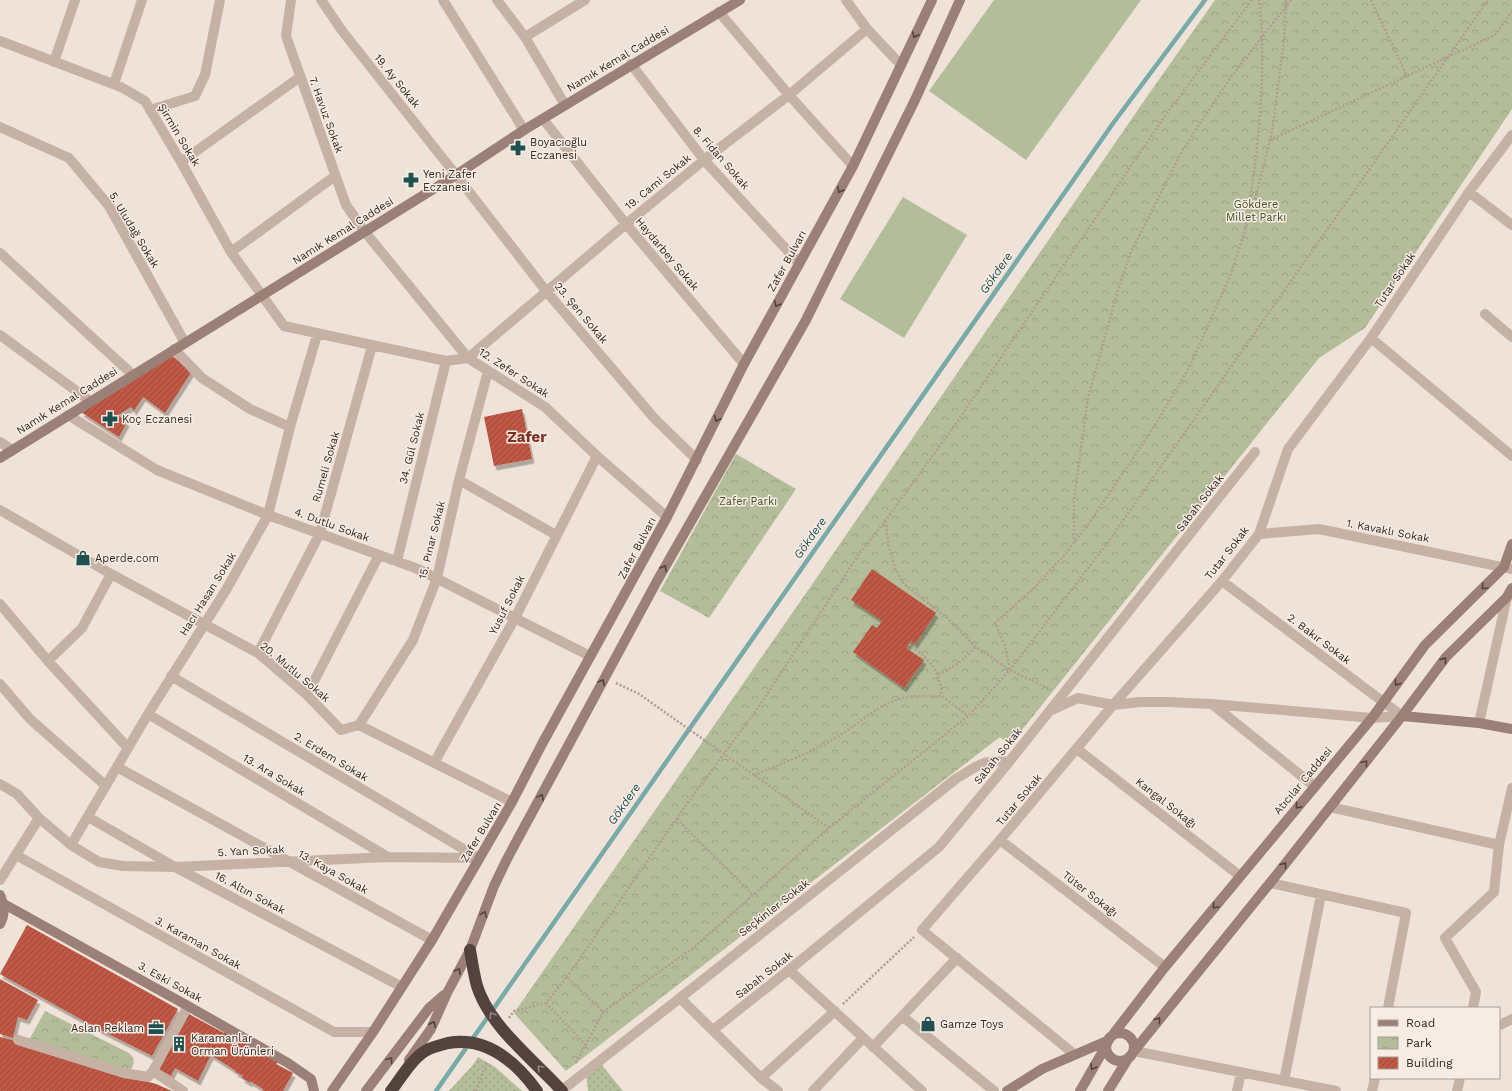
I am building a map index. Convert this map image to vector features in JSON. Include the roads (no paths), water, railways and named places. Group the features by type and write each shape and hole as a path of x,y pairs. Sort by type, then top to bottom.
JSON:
{"highway":[{"path":"470,950 478,987 490,1013 502,1029 562,1091"},
{"path":"391,1091 424,1052 441,1044 462,1041 476,1043 491,1048 501,1054 527,1077 537,1091"}],"main road":[{"name":"Namık Kemal Caddesi","path":"0,458 365,232 524,130 631,64 740,0"},
{"name":"Zafer Bulvarı","path":"332,1091 373,1032 432,940 512,802 590,656 667,518 744,364 853,166 932,0"},
{"path":"388,1091 431,1029 447,993 470,950 494,886 507,859 657,581 806,320 915,100 960,0"},
{"name":"Atıcılar Caddesi","path":"1080,1091 1109,1040 1165,967 1372,718 1425,645 1508,568 1512,544"},
{"path":"1108,1091 1131,1054 1270,883 1402,716 1446,657 1507,597 1512,588"},
{"path":"1402,716 1479,723 1512,729"},
{"path":"0,924 2,920 2,900"},
{"name":"3. Eski Sokak","path":"2,900 288,1062 311,1079 314,1091"},
{"path":"366,1091 429,1008 447,993"},
{"path":"1007,1091 1042,1069 1120,1034 1128,1036 1133,1042 1131,1054 1124,1060 1115,1060 1108,1054 1109,1040"}],"street":[{"path":"54,62 75,0"},
{"path":"114,84 142,0"},
{"path":"150,110 195,96 205,75 220,0"},
{"name":"7. Havuz Sokak","path":"291,0 286,36 346,205 365,232"},
{"name":"19. Ay Sokak","path":"321,0 343,32 456,175"},
{"path":"443,0 524,130"},
{"path":"497,0 525,37 565,105"},
{"path":"525,37 585,0"},
{"path":"846,0 867,29 902,65"},
{"path":"719,12 789,95 853,166"},
{"name":"19. Cami Sokak","path":"468,358 626,224 704,160 789,95 867,29"},
{"name":"Şirmin Sokak","path":"0,41 114,84 145,101 231,252 284,326 317,335 446,361"},
{"name":"8. Fidan Sokak","path":"631,64 704,160 799,263"},
{"path":"181,162 300,77"},
{"name":"Haydarbey Sokak","path":"543,119 626,224 744,364"},
{"name":"5. Uludağ Sokak","path":"0,127 69,158 109,206 184,343"},
{"name":"Tutar Sokak","path":"957,958 922,930 1000,840 1113,705 1222,580 1259,534 1288,449 1371,338 1469,192 1512,135"},
{"name":"23. Şen Sokak","path":"456,175 546,291 654,418 697,460"},
{"path":"231,252 335,176"},
{"path":"1469,192 1512,226"},
{"name":"12. Zefer Sokak","path":"365,232 468,358 545,407 596,456 667,518"},
{"path":"0,253 133,375"},
{"path":"1485,314 1512,337"},
{"path":"0,335 90,401"},
{"name":"Hacı Hasan Sokak","path":"71,845 171,676 226,590 268,515 290,427 317,335"},
{"path":"1371,338 1512,456"},
{"name":"Rumeli Sokak","path":"258,653 320,533 372,346"},
{"path":"174,349 202,378 250,409 290,427"},
{"path":"446,361 468,358"},
{"name":"34. Gül Sokak","path":"397,561 446,361"},
{"name":"15. Pınar Sokak","path":"359,725 413,640 437,578 459,480 488,371"},
{"name":"4. Dutlu Sokak","path":"68,415 157,470 268,515 418,569 590,656"},
{"path":"0,442 12,450"},
{"name":"Sabah Sokak","path":"713,1030 940,847 1256,452"},
{"name":"Yusuf Sokak","path":"434,763 516,618 596,456"},
{"path":"459,480 556,535"},
{"name":"20. Mutlu Sokak","path":"0,510 203,625 258,653 307,694 341,730 359,725"},
{"name":"1. Kavaklı Sokak","path":"1259,534 1319,529 1508,568"},
{"path":"307,694 379,555"},
{"path":"48,661 82,628 111,574"},
{"name":"2. Bakır Sokak","path":"1222,580 1402,716"},
{"path":"1479,723 1507,597"},
{"path":"0,604 48,661 128,748"},
{"name":"2. Erdem Sokak","path":"171,676 479,858"},
{"path":"0,684 30,719 106,786"},
{"path":"1049,711 1078,698 1113,705 1161,702 1212,704 1372,718 1402,716"},
{"path":"1212,704 1314,786"},
{"name":"13. Ara Sokak","path":"148,714 388,857"},
{"path":"359,725 512,802"},
{"name":"Kangal Sokağı","path":"1077,749 1240,876"},
{"name":"Seçkinler Sokak","path":"562,1091 957,778 985,762 995,760 1009,762"},
{"name":"13. Kaya Sokak","path":"117,767 432,940"},
{"name":"5. Yan Sokak","path":"0,784 17,794 39,818 71,845 99,862 124,866 175,866 388,857 479,858"},
{"path":"1473,1007 1476,992 1445,938 1494,892 1499,845 1512,788"},
{"path":"1330,807 1499,845"},
{"name":"16. Altın Sokak","path":"88,817 175,866 402,987"},
{"path":"0,880 39,818"},
{"name":"Tüter Sokağı","path":"1000,840 1165,967"},
{"name":"3. Karaman Sokak","path":"16,855 334,1032 373,1032"},
{"path":"1270,883 1406,913 1388,1007"},
{"path":"1284,1081 1321,894"},
{"path":"873,1047 957,958 1074,1054"},
{"path":"789,970 922,1091"},
{"path":"680,998 761,1078 778,1091"},
{"path":"18,1040 124,1073 148,1077 153,1072 188,1006"},
{"path":"761,1078 835,1011"},
{"path":"902,1016 994,1091"},
{"path":"1500,1025 1512,1019"},
{"path":"813,1091 863,1038"},
{"path":"1131,1054 1241,1072 1336,1091"},
{"path":"153,1072 183,1091"},
{"path":"1237,1091 1241,1072"},
{"path":"1372,1091 1375,1079"},
{"path":"1457,1091 1460,1079"}],"waterway":[{"name":"Gökdere","path":"436,1091 1114,122 1205,0"}],"place":[{"name":"Boyacıoğlu Eczanesi","path":"518,148"},
{"name":"Yeni Zafer Eczanesi","path":"411,180"},
{"name":"Koç Eczanesi","path":"110,419"},
{"name":"Aperde.com","path":"83,558"},
{"name":"Gamze Toys","path":"928,1024"},
{"name":"Aslan Reklam","path":"156,1028"},
{"name":"Karamanlar Orman Ürünleri","path":"179,1044"}],"district":[{"name":"Zafer","path":"527,437"}],"park label":[{"name":"Gökdere Millet Parkı","path":"1256,210"},
{"name":"Zafer Parkı","path":"748,501"}]}
